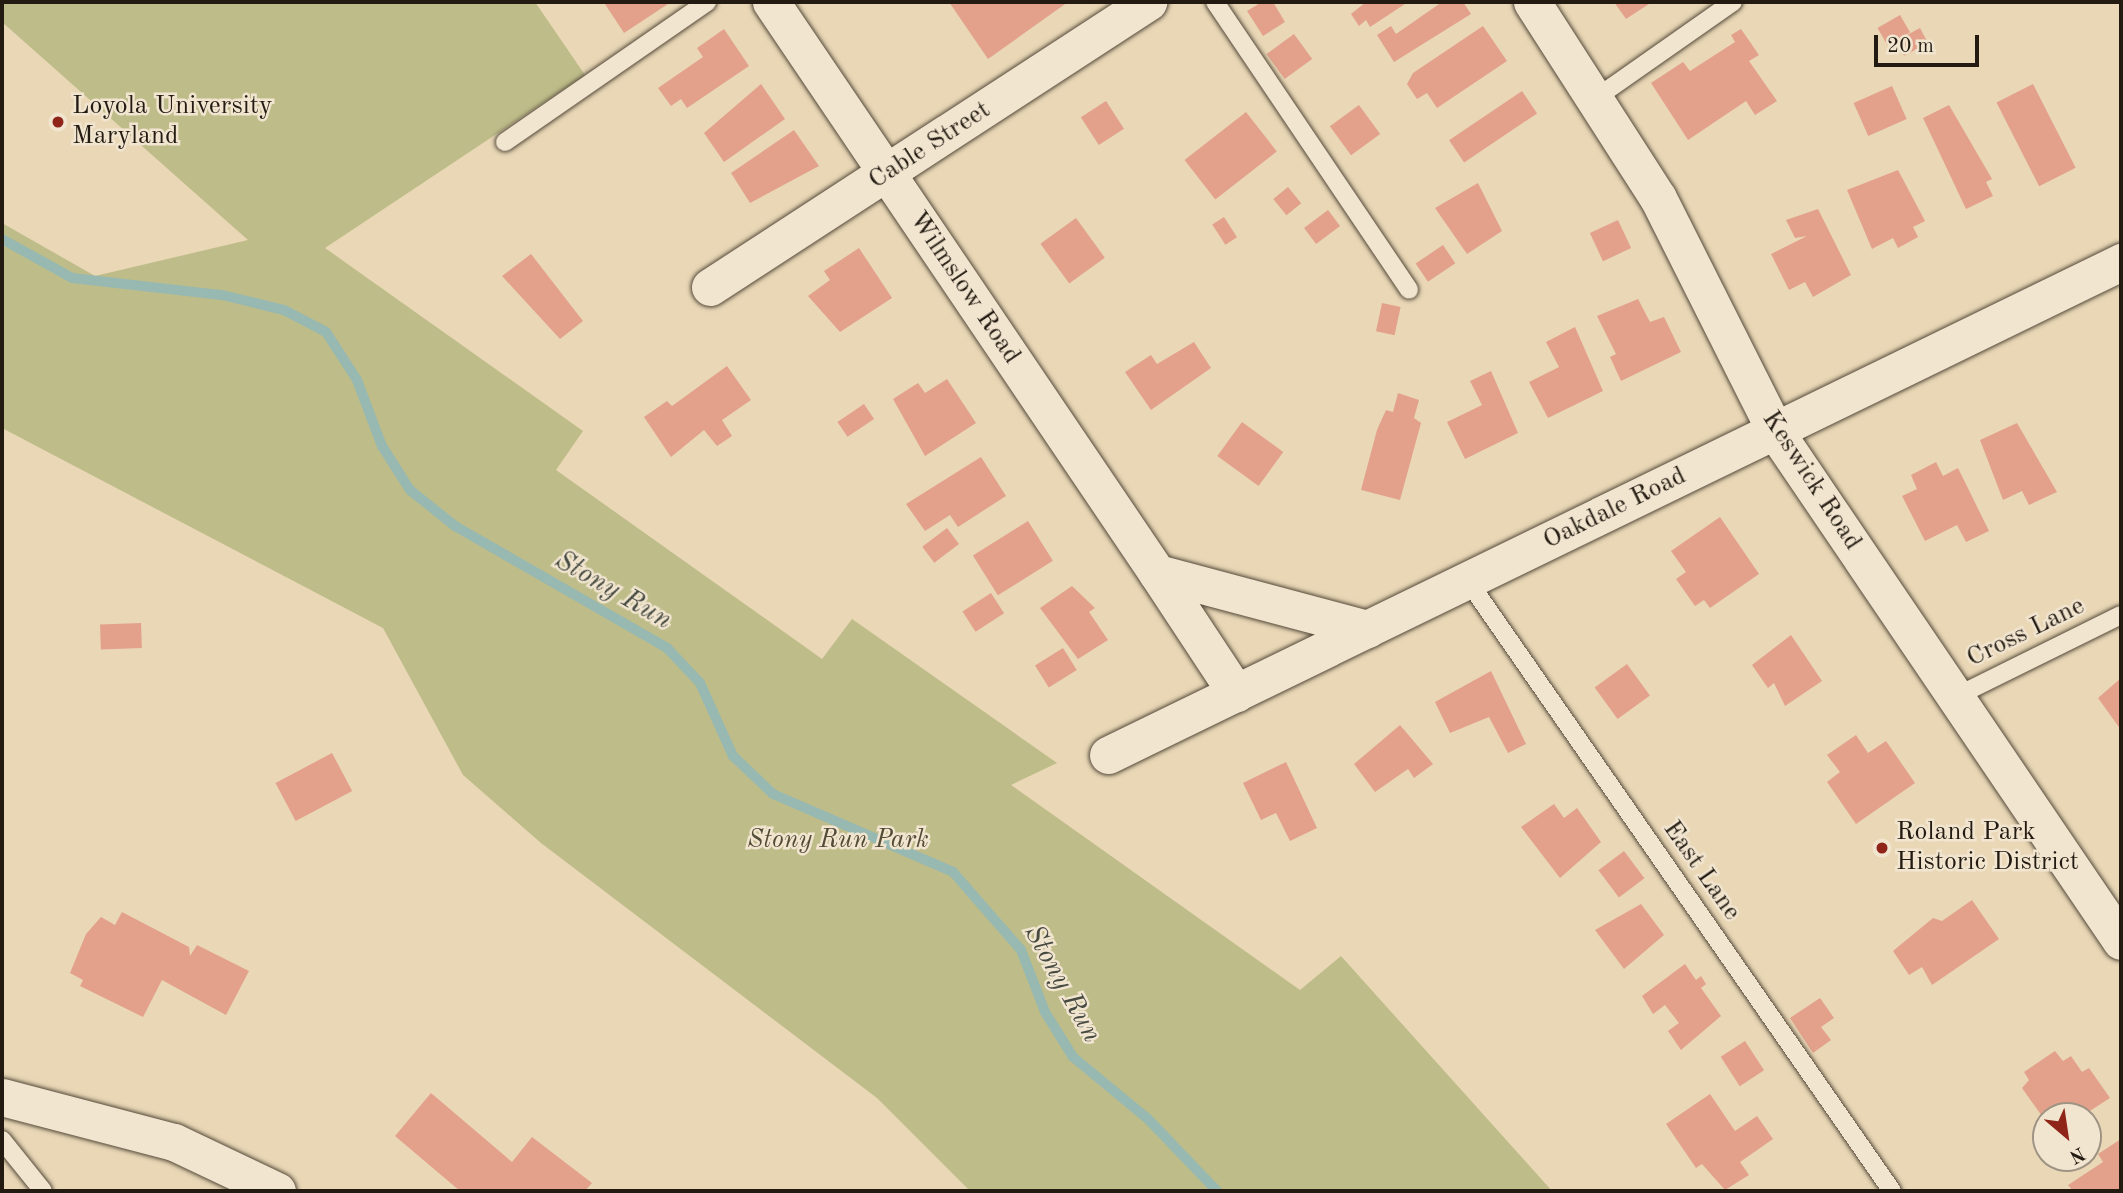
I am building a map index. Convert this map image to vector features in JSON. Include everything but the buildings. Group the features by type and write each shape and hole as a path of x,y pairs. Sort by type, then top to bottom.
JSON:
{"street":[{"name":"Wilmslow Road","path":"771,2 1236,693"},
{"name":"Cable Street","path":"710,287 887,175 1148,2"},
{"name":"Keswick Road","path":"1532,2 1658,198 1775,431 1953,698 2121,942"},
{"name":"Oakdale Road","path":"1108,755 2121,262"},
{"path":"1157,573 1368,629"},
{"path":"2,1097 173,1142 278,1191"}],"lane":[{"path":"506,142 708,2"},
{"path":"1215,2 1409,290"},
{"path":"1596,98 1733,2"},
{"name":"East Lane","path":"1468,580 1892,1191"},
{"name":"Cross Lane","path":"1953,698 2121,615"},
{"path":"2,1140 43,1191"}],"green space":[{"name":"Stony Run Park","path":"2,2 535,2 585,75 325,248 583,431 556,470 822,659 852,619 1057,763 1011,785 1300,990 1341,956 1552,1191 970,1191 877,1098 541,843 463,775 383,628 2,428 2,223 95,276 248,240 2,22"}],"waterway":[{"name":"Stony Run","path":"2,239 72,278 222,295 284,310 326,332 357,380 382,446 410,490 455,526 667,648 700,683 733,756 773,794 953,872 1021,950 1045,1012 1073,1057 1148,1119 1217,1191"}],"place":[{"name":"Loyola University Maryland","path":"58,122"},
{"name":"Roland Park Historic District","path":"1882,848"}]}
